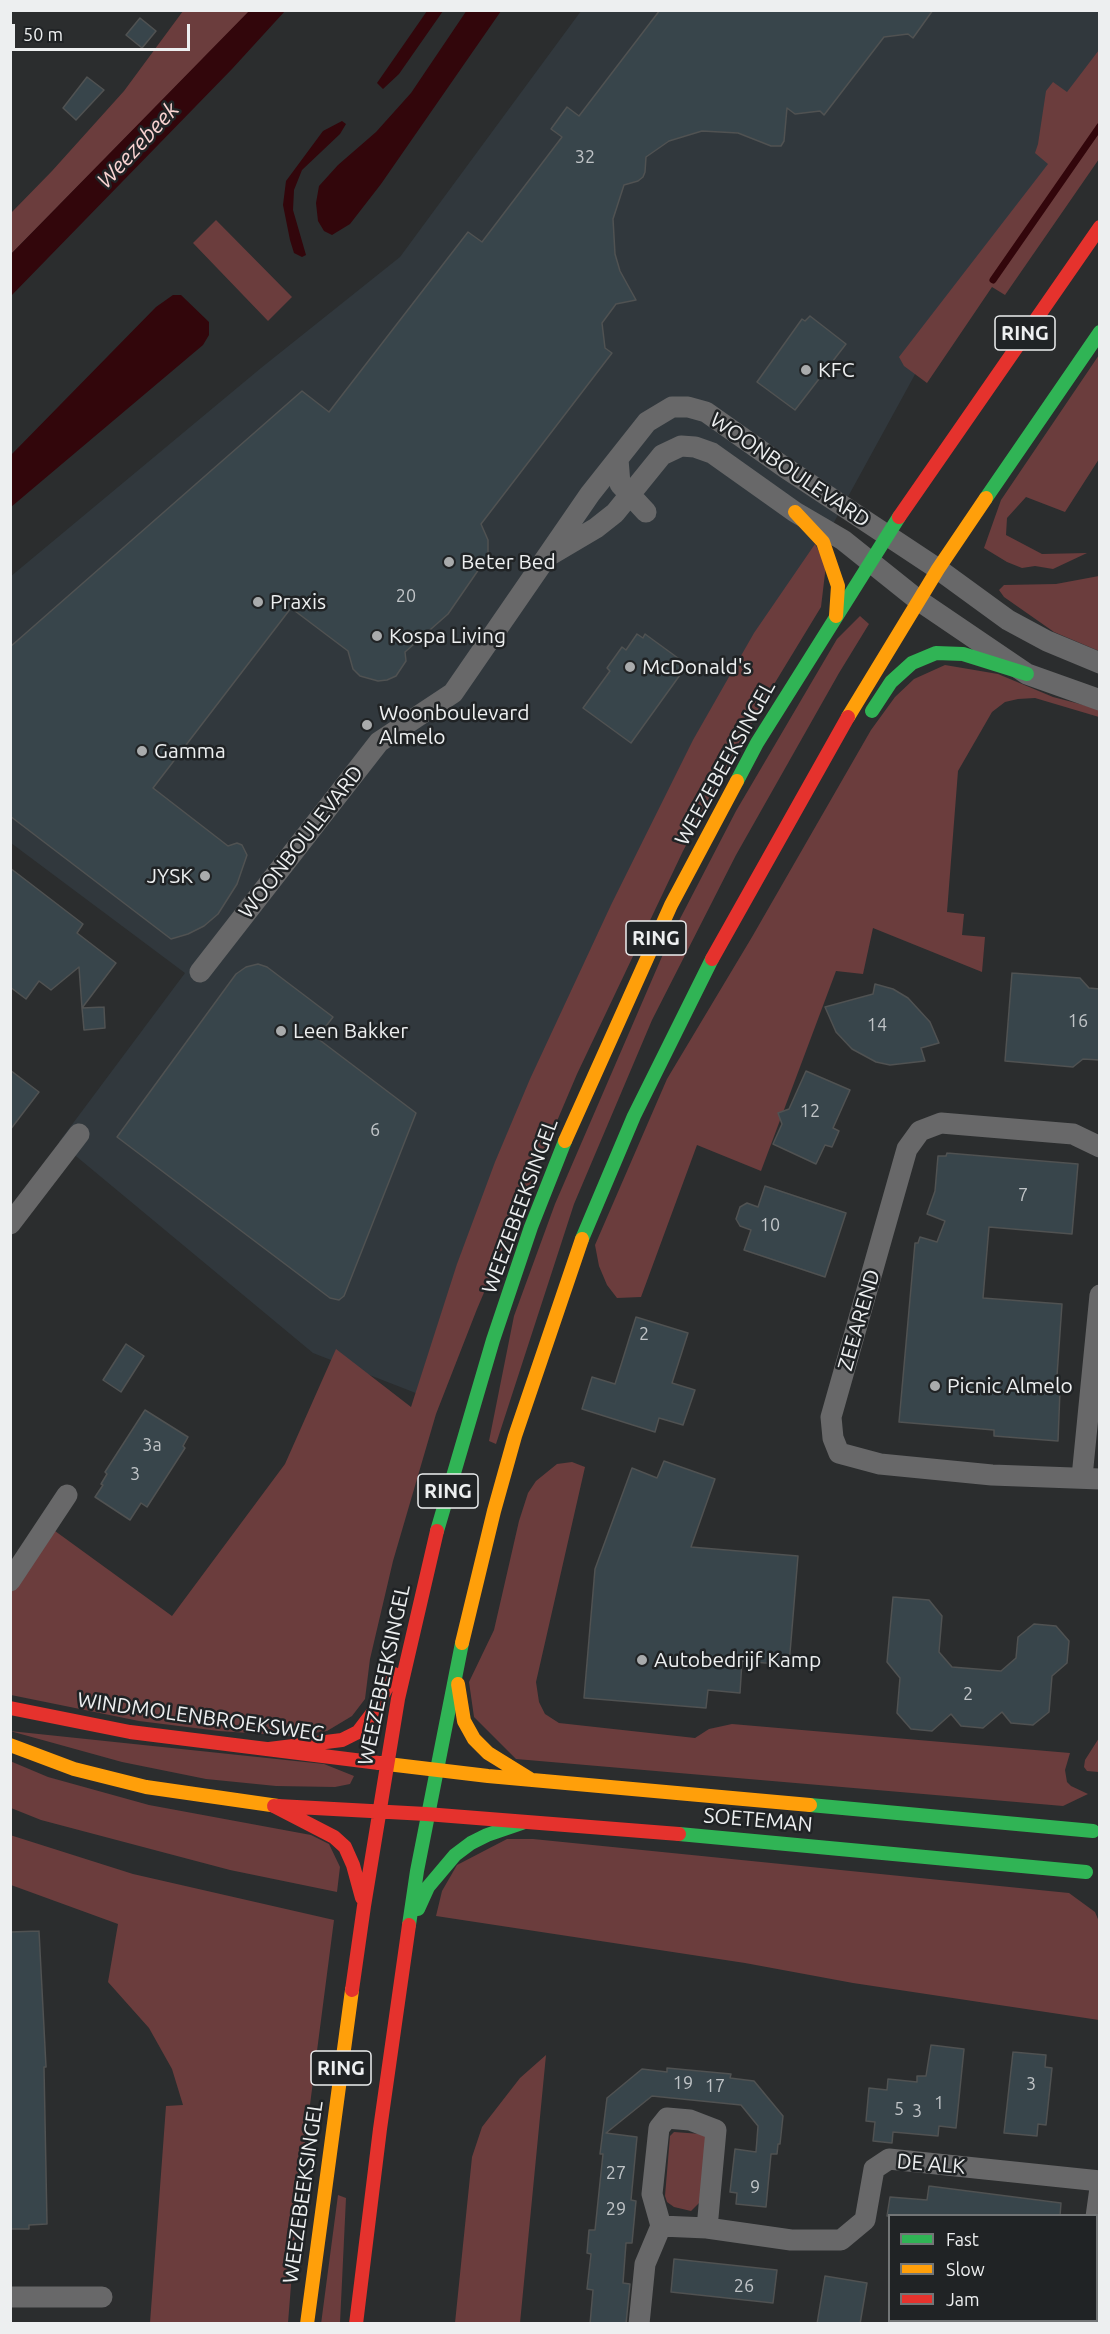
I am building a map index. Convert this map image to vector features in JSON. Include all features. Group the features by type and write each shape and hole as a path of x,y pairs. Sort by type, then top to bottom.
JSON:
{"main road":[{"name":"WEEZEBEEKSINGEL","path":"307,2324 364,1906 387,1763 410,1644 441,1518 493,1340 531,1227 573,1122 671,906 757,743 886,535 1100,227"},
{"name":"RING","path":"356,2324 409,1926 426,1815 457,1663 515,1436 578,1250 634,1116 726,932 826,756 877,667 938,569 1100,332"},
{"path":"795,512 823,542 838,586 836,616"},
{"path":"826,756 861,725 891,682 912,663 936,653 963,654 1027,674"},
{"path":"269,1749 342,1740 358,1732 374,1712 410,1644"},
{"path":"457,1663 459,1696 464,1722 474,1739 488,1753 530,1779"},
{"name":"WINDMOLENBROEKSWEG","path":"10,1708 130,1732 435,1770"},
{"path":"10,1745 74,1769 146,1787 274,1806 379,1813"},
{"name":"SOETEMAN","path":"435,1770 1093,1831"},
{"path":"274,1806 325,1832 345,1846 353,1865 364,1906"},
{"name":"SOETEMAN","path":"379,1813 525,1822 852,1849 1087,1872"},
{"path":"409,1926 429,1887 455,1855 487,1835 525,1822"}],"street":[{"name":"WOONBOULEVARD","path":"200,972 380,742 453,693 546,557 646,422 672,406 706,412 938,569 1008,620 1047,641 1100,663"},
{"name":"WOONBOULEVARD","path":"546,557 596,528 615,513 662,455 681,446 695,447 711,453 795,512 843,540 918,600 1027,674 1100,700"},
{"path":"618,459 620,484 646,513"},
{"name":"ZEEAREND","path":"1100,1147 1073,1134 941,1123 920,1131 907,1149 831,1417 833,1438 839,1453 880,1464 992,1475 1091,1478 1100,1295"},
{"path":"10,1224 79,1134"},
{"path":"10,1581 66,1495"},
{"path":"639,2324 645,2264 661,2226 651,2194 659,2128 666,2118 690,2120 716,2130 706,2228"},
{"name":"DE ALK","path":"661,2226 706,2228 791,2240 841,2240 865,2220 874,2169 889,2159 1100,2181"},
{"path":"1096,2214 1100,2188"},
{"path":"10,2297 102,2297"},
{"path":"1087,2322 1100,2322"}],"shaded area":[{"path":"183,11 250,11 11,254 11,213 124,91"},
{"name":"Woonboulevard Almelo","path":"581,11 1099,11 1099,104 930,347 787,608 426,1397 313,1353 59,1142 185,973 11,843 10,577 261,368 400,257"},
{"path":"1099,50 1099,159 1005,295 992,287 927,383 904,366 899,357 1048,164 1035,153 1046,91 1053,82 1067,92"},
{"path":"216,220 292,297 268,321 193,243"},
{"path":"1099,355 1099,459 1065,512 1026,497 1007,518 1006,535 1042,554 1087,553 1053,569 1035,566 1022,568 1007,562 984,548 1001,500"},
{"path":"815,544 826,565 821,607 762,704 683,851 577,1074 477,1309 436,1414 393,1561 370,1659 365,1699 352,1716 327,1731 295,1736 219,1731 139,1721 11,1695 11,1572 44,1523 172,1616 285,1464 336,1349 411,1407 457,1264 495,1162 530,1079 611,905 693,740 754,633"},
{"path":"1099,576 1099,651 1054,632 1004,597 999,590 1004,585 1056,584"},
{"path":"860,616 869,624 736,855 652,1020 574,1204 496,1444 489,1441 514,1316 555,1204 670,938 736,811 837,639"},
{"path":"945,665 998,674 1053,697 1099,709 1099,717 1035,698 1005,702 992,712 958,771 947,912 964,914 962,935 985,937 982,972 873,928 863,974 836,971 761,1171 697,1145 641,1297 617,1298 607,1285 599,1266 595,1245 667,1079 871,730 895,697 914,679"},
{"path":"572,1462 585,1467 536,1682 539,1702 545,1714 559,1723 695,1738 709,1729 732,1724 1070,1753 1065,1770 1067,1782 1088,1794 1063,1806 516,1759 474,1717 469,1682 494,1630 519,1521 528,1493 536,1481 557,1464"},
{"path":"10,1731 324,1764 354,1776 350,1784 335,1787 276,1786 206,1779 122,1762"},
{"path":"1099,1738 1099,1772 1087,1771 1084,1767 1085,1760"},
{"path":"10,1761 48,1777 149,1805 311,1835 329,1844 340,1867 337,1892 230,1870 41,1820 11,1808"},
{"path":"10,1835 133,1874 334,1920 298,2197 288,2323 150,2323 166,2106 183,2105 172,2069 149,2028 108,1982 118,1924 11,1885"},
{"path":"507,1839 533,1839 1069,1893 1095,1912 1100,1924 1099,2020 436,1916 442,1891 457,1865"},
{"path":"546,2055 520,2323 455,2323 472,2157 482,2127 520,2078"},
{"path":"674,2132 701,2134 707,2137 701,2201 691,2211 674,2207 667,2202 665,2196 670,2136"},
{"path":"338,2195 346,2198 340,2323 321,2324"}],"water":[{"name":"Weezebeek","path":"250,10 285,11 232,69 11,296 11,254"},
{"path":"467,10 501,11 381,184 350,224 332,235 324,231 318,221 316,203 319,186 338,165 376,132 411,93"},
{"path":"427,11 443,11 399,74 383,89 377,83"},
{"path":"342,121 346,124 340,134 302,170 294,190 293,210 306,255 302,257 294,253 290,240 283,205 286,181 323,131"},
{"path":"173,295 181,295 209,322 209,335 203,345 11,507 11,455 156,307"}],"building":[{"path":"660,10 933,10 913,38 908,34 884,37 824,115 820,111 795,114 787,108 784,141 781,146 771,146 738,133 702,131 669,141 646,157 643,177 624,185 613,219 615,254 620,271 636,300 616,304 602,323 605,348 612,353 481,524 488,540 488,556 448,614 405,652 406,661 396,676 378,681 360,676 353,669 348,651 291,608 153,788 228,846 237,843 242,845 247,855 237,884 218,914 204,926 171,939 10,816 10,647 302,391 329,412 468,232 482,242 562,137 551,129 567,107 579,116"},
{"path":"140,18 156,31 142,48 126,35"},
{"path":"87,77 104,90 76,120 63,108"},
{"path":"810,316 846,344 795,410 757,382 802,319 805,321"},
{"path":"637,634 643,638 645,634 682,661 679,665 685,668 631,743 583,708 610,671 607,668 622,647 626,650"},
{"path":"10,868 83,924 77,933 116,963 82,1008 79,967 51,990 39,981 26,999 10,987"},
{"path":"258,964 267,967 333,1017 317,1038 416,1113 344,1296 339,1300 330,1298 117,1137 236,974 246,967"},
{"path":"1012,973 1080,978 1089,988 1100,989 1100,1060 1083,1059 1073,1067 1005,1061"},
{"path":"875,984 893,989 908,998 930,1022 939,1043 921,1048 925,1061 890,1065 876,1062 852,1049 836,1032 825,1007 873,994"},
{"path":"104,1007 105,1028 84,1030 82,1008"},
{"path":"10,1070 39,1092 10,1130"},
{"path":"806,1071 850,1090 833,1128 839,1131 832,1147 825,1145 816,1164 773,1144 782,1124 778,1113 789,1109"},
{"path":"947,1153 1078,1164 1072,1234 989,1227 983,1298 1062,1304 1056,1390 1060,1390 1058,1441 994,1436 994,1430 899,1422 915,1243 918,1243 920,1237 937,1242 945,1221 927,1214 935,1191 938,1156 946,1156"},
{"path":"765,1186 846,1213 825,1277 744,1250 751,1230 740,1226 736,1219 740,1207 747,1203 758,1207"},
{"path":"636,1317 688,1333 672,1383 695,1390 683,1425 659,1418 655,1432 582,1409 592,1377 615,1384"},
{"path":"126,1344 144,1356 121,1392 103,1380"},
{"path":"145,1410 188,1437 183,1446 185,1448 147,1507 141,1503 130,1520 95,1497 103,1485 101,1484 107,1474 105,1472"},
{"path":"664,1461 715,1479 691,1547 798,1556 789,1665 742,1661 740,1693 708,1690 706,1708 584,1698 595,1569 632,1468 657,1478"},
{"path":"893,1597 929,1600 942,1616 939,1652 952,1667 1001,1671 1016,1658 1018,1637 1034,1624 1056,1626 1069,1641 1067,1663 1052,1676 1049,1712 1033,1725 1011,1723 1002,1712 983,1728 961,1726 951,1714 932,1731 911,1729 897,1713 900,1678 887,1662"},
{"path":"39,1931 46,2067 44,2067 47,2224 29,2225 29,2229 10,2229 10,1932"},
{"path":"931,2045 964,2049 956,2128 939,2126 938,2136 893,2132 892,2143 873,2141 875,2122 866,2121 869,2088 887,2090 888,2079 917,2082 917,2076 926,2076"},
{"path":"1013,2052 1046,2055 1045,2067 1052,2068 1046,2125 1038,2124 1037,2136 1004,2133"},
{"path":"667,2068 731,2074 730,2078 754,2081 783,2116 777,2154 771,2154 766,2207 736,2204 737,2193 730,2192 735,2149 756,2152 758,2126 741,2105 652,2096 606,2133 637,2137 631,2200 636,2201 632,2243 626,2243 623,2283 630,2284 626,2324 590,2324 593,2290 587,2289 591,2254 587,2253 589,2230 595,2230 603,2154 600,2154 607,2098 642,2069 667,2072"},
{"path":"929,2186 1061,2203 1060,2214 888,2214 887,2216 890,2197 927,2200"},
{"path":"674,2259 777,2270 773,2303 671,2292"},
{"path":"825,2276 867,2283 860,2324 817,2324"}],"waterway":[{"path":"993,280 1100,126"}],"traffic: fast":[{"path":"986,498 1100,332"},
{"path":"737,781 757,743 899,517"},
{"path":"872,711 891,682 912,663 936,653 963,654 1027,674"},
{"path":"582,1239 634,1116 712,959"},
{"path":"437,1531 493,1340 531,1227 565,1141"},
{"path":"409,1925 417,1871 462,1643"},
{"path":"810,1805 1093,1831"},
{"path":"418,1909 428,1887 455,1855 487,1835 525,1822"},
{"path":"679,1834 1086,1872"}],"traffic: slow":[{"path":"848,717 938,569 986,498"},
{"path":"795,512 823,542 838,586 836,616"},
{"path":"565,1141 671,905 737,781"},
{"path":"462,1643 515,1436 582,1239"},
{"path":"458,1684 464,1721 474,1739 488,1753 530,1779"},
{"path":"10,1745 74,1769 146,1787 278,1806"},
{"path":"379,1763 488,1776 810,1805"},
{"path":"307,2324 352,1990"}],"traffic: jam":[{"path":"899,517 1100,227"},
{"path":"712,959 848,717"},
{"path":"352,1990 398,1699 437,1531"},
{"path":"269,1749 342,1740 358,1732 374,1711 394,1674"},
{"path":"10,1708 130,1732 379,1763"},
{"path":"274,1806 334,1837 345,1847 353,1865 362,1898"},
{"path":"278,1806 426,1814 679,1834"},
{"path":"356,2324 380,2129 409,1925"}],"place":[{"name":"KFC","path":"806,370"},
{"name":"Beter Bed","path":"449,562"},
{"name":"Praxis","path":"258,602"},
{"name":"Kospa Living","path":"377,636"},
{"name":"McDonald's","path":"630,667"},
{"name":"Woonboulevard Almelo","path":"367,725"},
{"name":"Gamma","path":"142,751"},
{"name":"JYSK","path":"205,876"},
{"name":"Leen Bakker","path":"281,1031"},
{"name":"Picnic Almelo","path":"935,1386"},
{"name":"Autobedrijf Kamp","path":"642,1660"}]}
